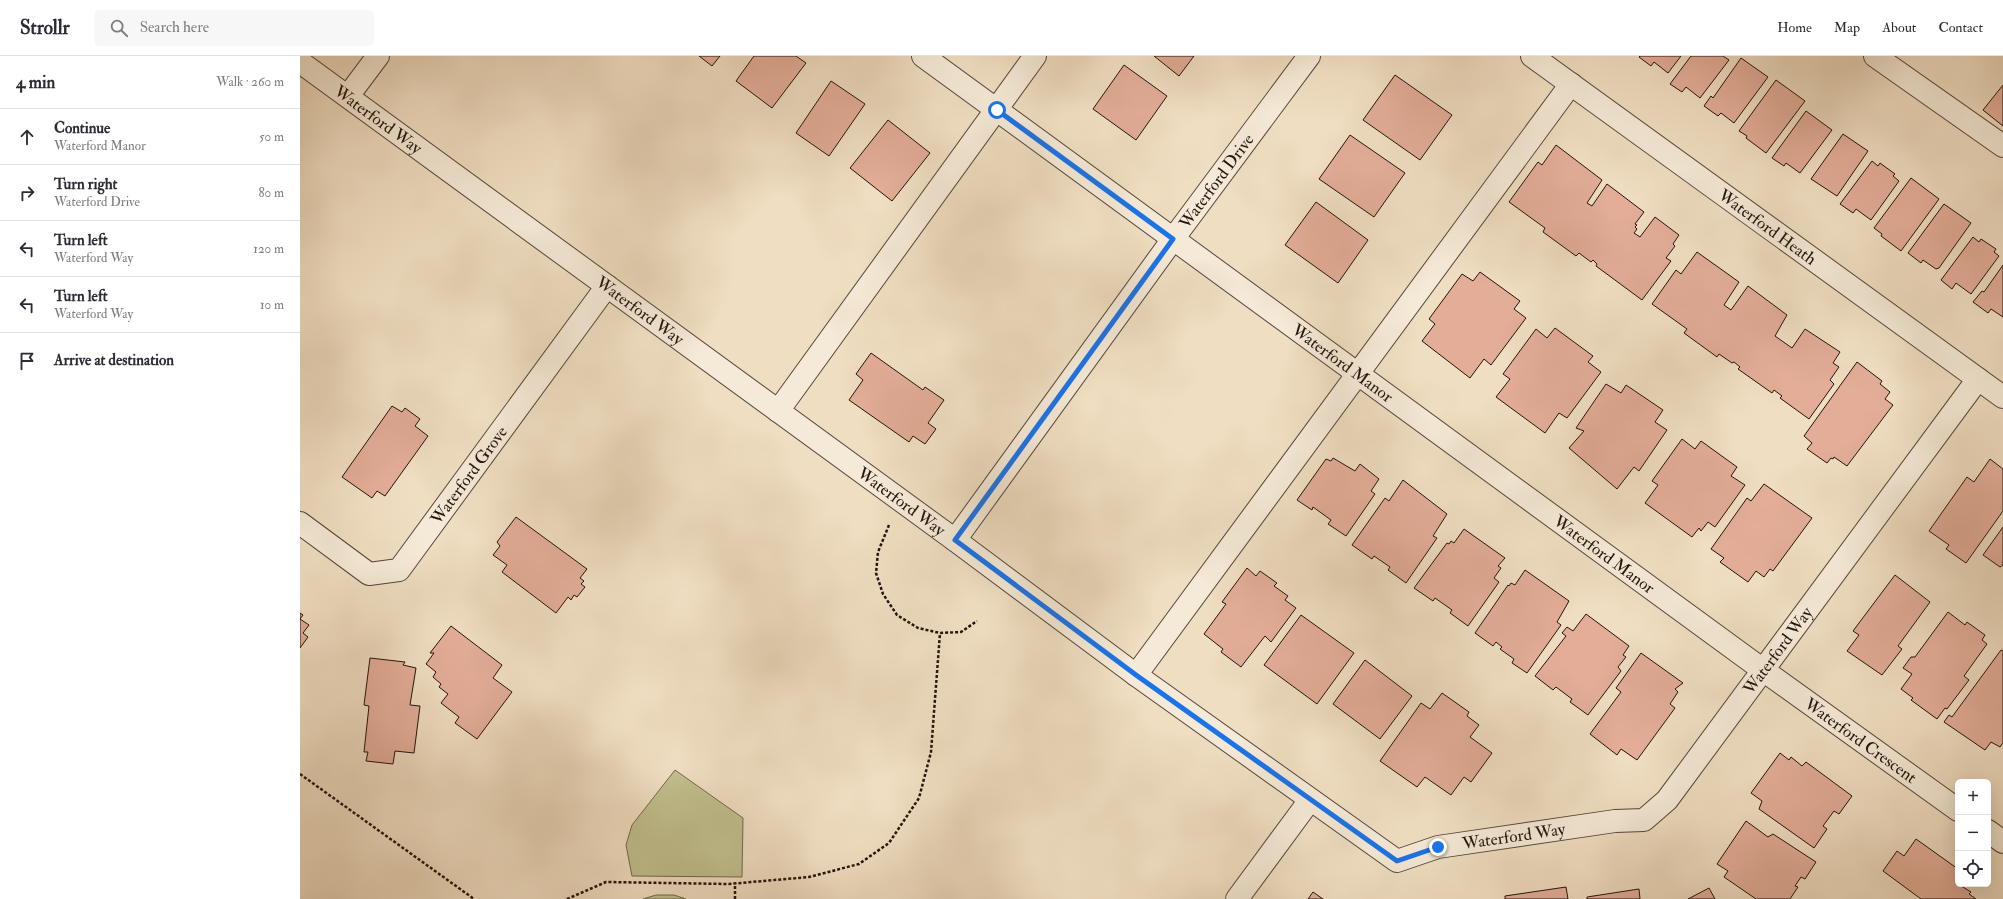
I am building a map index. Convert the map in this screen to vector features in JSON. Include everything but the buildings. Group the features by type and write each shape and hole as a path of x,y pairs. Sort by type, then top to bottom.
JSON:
{"street":[{"path":"348,96 378,56"},
{"name":"Waterford Manor","path":"923,56 1763,670"},
{"path":"778,411 1035,56"},
{"name":"Waterford Drive","path":"955,540 1173,239 1309,56"},
{"name":"Waterford Heath","path":"1532,56 2003,397"},
{"path":"1875,56 2003,146"},
{"name":"Waterford Way","path":"300,62 955,540 1136,675 1397,861 1438,847 1615,821 1644,820 1667,800 1978,379"},
{"path":"1136,675 1571,84"},
{"name":"Waterford Grove","path":"300,523 369,574 399,570 607,286"},
{"name":"Waterford Crescent","path":"1763,670 1955,808"},
{"path":"1237,899 1310,800"},
{"path":"1991,833 2003,842"}],"path":[{"path":"889,525 878,552 876,573 883,594 897,615 918,628 940,634 962,632 977,621"},
{"path":"567,899 606,882 735,883 810,877 859,864 889,843 919,798 931,752 940,634"},
{"path":"300,774 474,899"},
{"path":"735,883 735,899"}],"shaded area":[{"path":"675,770 743,818 742,877 632,876 626,845 632,825"},
{"path":"656,895 674,895 686,899 643,899"}],"route":[{"path":"997,110 1173,239 955,540 1136,675 1397,861 1438,847"}]}
